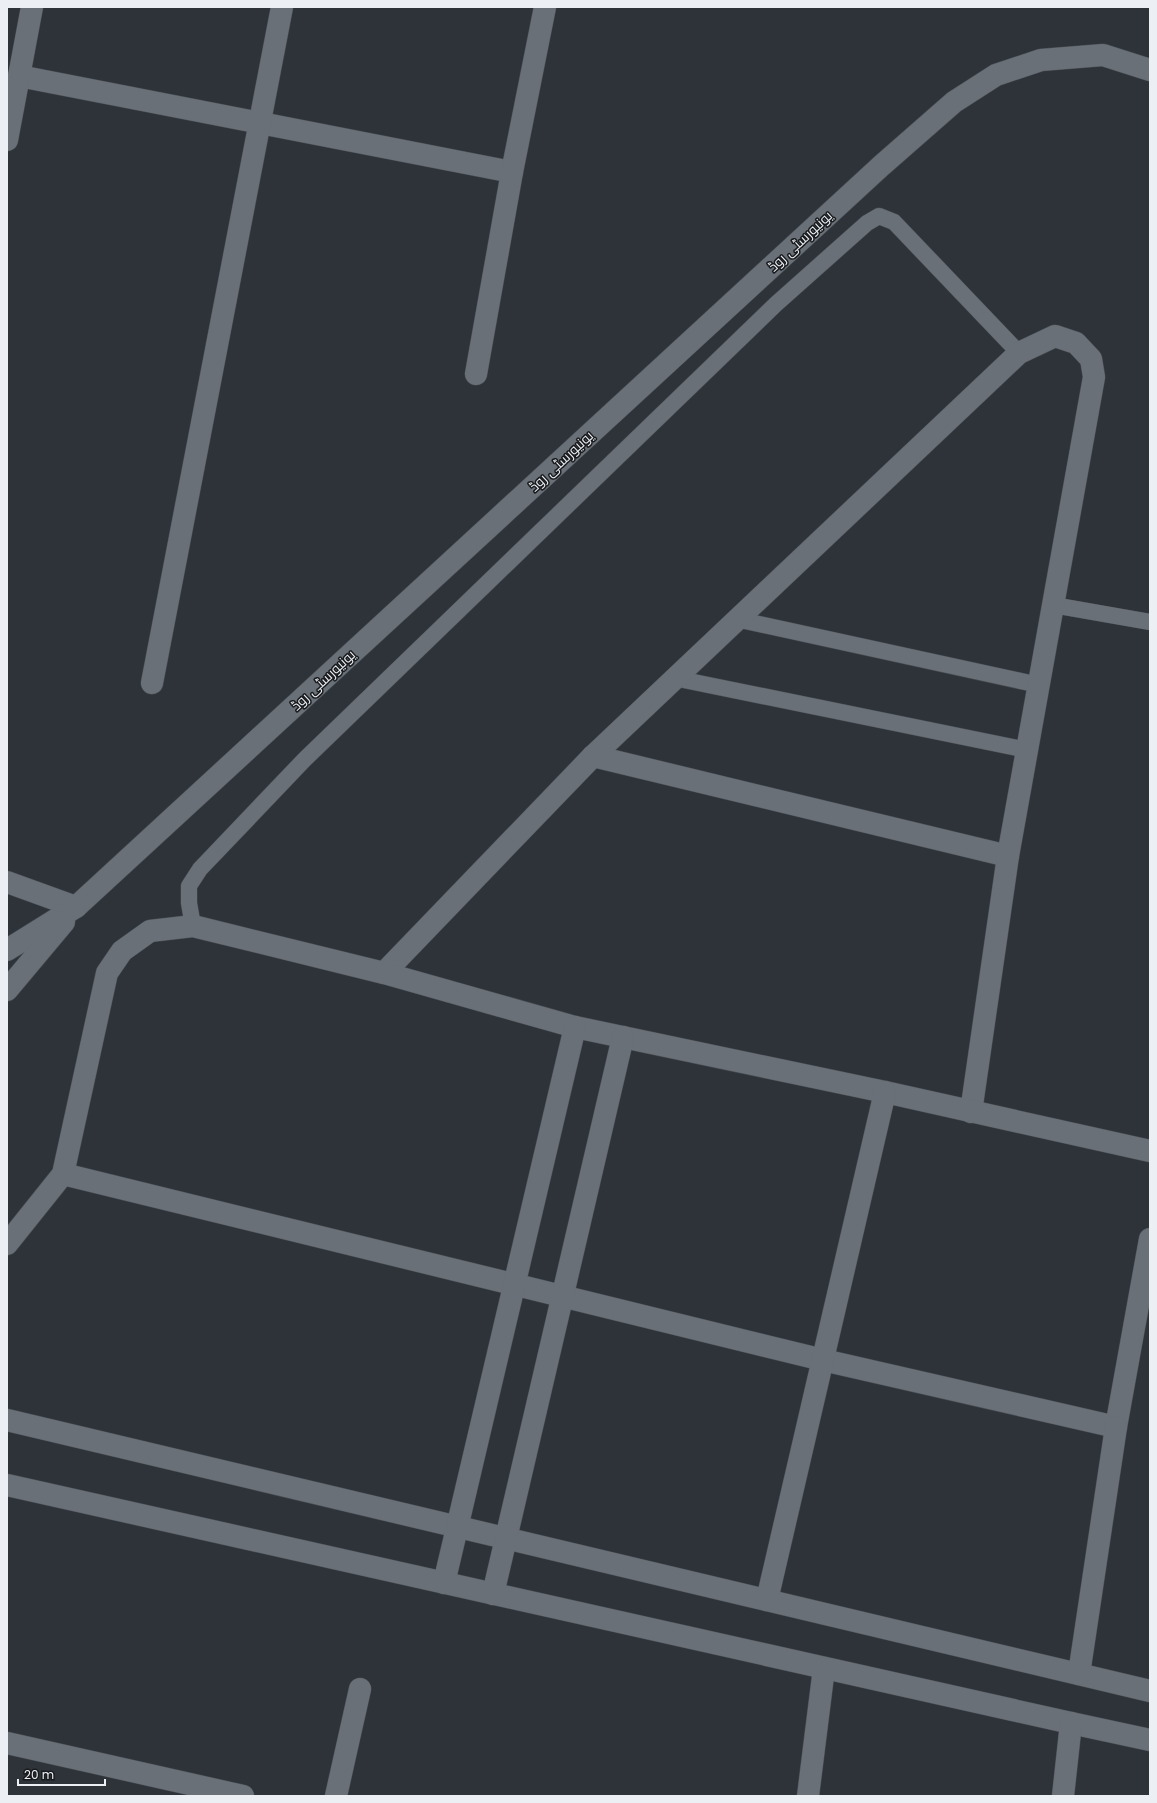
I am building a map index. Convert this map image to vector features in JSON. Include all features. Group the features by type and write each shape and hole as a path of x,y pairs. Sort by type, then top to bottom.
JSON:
{"street":[{"path":"7,140 32,7"},
{"path":"152,683 282,7"},
{"path":"476,374 512,172 545,7"},
{"name":"یونیورسٹی روڈ","path":"7,950 76,907 869,177 954,102 996,75 1041,60 1103,55 1150,70"},
{"path":"19,76 512,172"},
{"path":"384,973 593,756 736,619 1019,353 1055,336 1076,343 1091,359 1094,377 1008,856 971,1112"},
{"path":"593,756 1008,856"},
{"path":"7,882 76,907 7,990"},
{"path":"7,1244 63,1174 107,973 122,951 150,931 192,926 384,973 575,1027 885,1092 1150,1151"},
{"path":"444,1583 575,1027"},
{"path":"493,1594 561,1297 624,1037"},
{"path":"766,1600 885,1092"},
{"path":"63,1174 823,1360 1116,1426"},
{"path":"1079,1674 1116,1426 1150,1239"},
{"path":"7,1420 1150,1691"},
{"path":"7,1485 1150,1740"},
{"path":"808,1796 824,1668"},
{"path":"336,1796 360,1688"},
{"path":"1063,1796 1071,1723"},
{"path":"7,1743 243,1796"}],"lane":[{"path":"192,926 189,904 189,886 200,869 305,759 776,304 867,223 879,216 894,222 1019,353"},
{"path":"1053,605 1150,622"},
{"path":"736,619 1039,685"},
{"path":"674,678 1028,750"}]}
